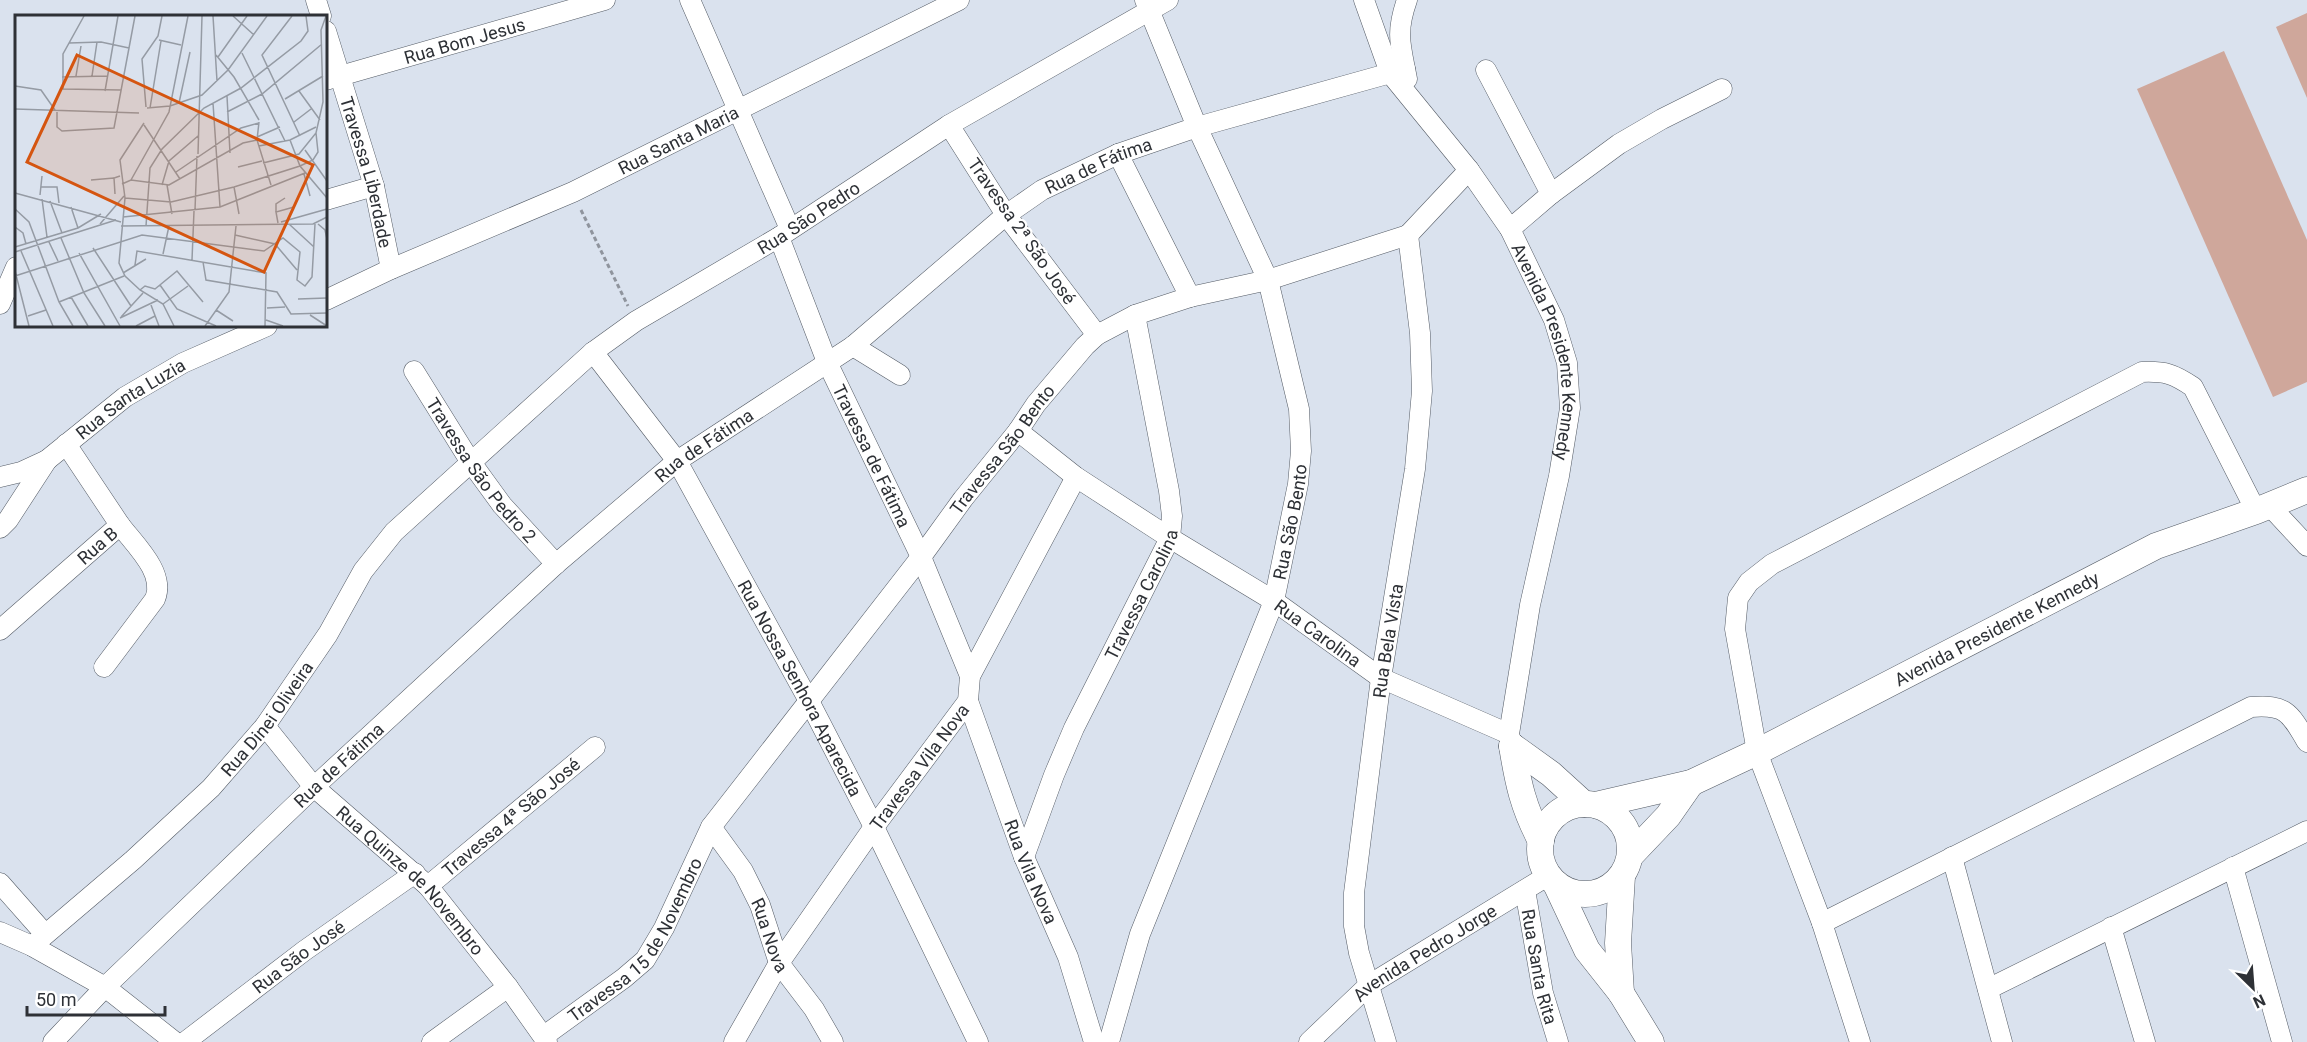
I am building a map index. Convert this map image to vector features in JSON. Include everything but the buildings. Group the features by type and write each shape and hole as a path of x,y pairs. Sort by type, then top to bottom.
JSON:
{"main road":[{"name":"Avenida Presidente Kennedy","path":"1691,783 1668,816 1608,888 1591,894 1573,892 1553,880 1540,853 1541,841 1549,822 1564,809 1691,783 1757,752 2156,546 2307,490"},
{"path":"1510,740 1590,804 1616,815 1629,834 1618,943 1621,993"},
{"name":"Avenida Presidente Kennedy","path":"1510,740 1527,814 1541,841"},
{"path":"1553,880 1587,951 1621,993 1651,1042"}],"street":[{"path":"316,0 321,15"},
{"name":"Rua Bom Jesus","path":"333,78 605,0"},
{"name":"Travessa de Fátima","path":"690,0 737,109 785,233 827,362 921,557 970,676"},
{"name":"Rua Santa Maria","path":"327,300 391,269 573,192 737,109 931,6 959,0"},
{"name":"Rua São Pedro","path":"470,461 593,352 636,321 785,233 949,125 1147,5 1168,0"},
{"path":"1364,0 1397,71"},
{"path":"1397,71 1398,38 1407,0"},
{"name":"Rua São Bento","path":"1109,1042 1140,934 1274,601 1298,484 1301,451 1299,409 1268,280 1197,128 1147,5"},
{"name":"Travessa Liberdade","path":"327,38 333,78 374,186 391,269"},
{"path":"1486,70 1551,194"},
{"name":"Avenida Presidente Kennedy","path":"1397,71 1410,97 1469,170 1510,229 1554,320 1567,363 1570,408 1559,476 1530,604 1510,740"},
{"name":"Rua de Fátima","path":"53,1042 105,987 314,787 556,564 677,461 853,346 1006,215 1042,190 1118,154 1197,128 1397,71"},
{"path":"1510,229 1551,194 1619,144 1722,89"},
{"name":"Travessa 2ª São José","path":"949,125 1006,215 1097,335"},
{"path":"1118,154 1190,297"},
{"path":"1408,235 1469,170"},
{"path":"327,200 374,186"},
{"name":"Travessa São Bento","path":"711,828 1036,405 1085,346 1097,335 1135,315 1190,297 1268,280 1408,235"},
{"name":"Rua Bela Vista","path":"1386,1042 1359,953 1354,926 1354,892 1381,678 1415,469 1422,391 1420,333 1408,235"},
{"path":"0,261 15,267"},
{"path":"0,304 15,269"},
{"name":"Travessa Carolina","path":"1024,857 1074,728 1170,538 1172,516 1169,491 1135,315"},
{"name":"Rua Santa Luzia","path":"0,477 21,472 47,460 125,397 183,363 265,327"},
{"path":"853,346 900,375"},
{"name":"Rua Nossa Senhora Aparecida","path":"593,352 677,461 809,701 874,827 978,1042"},
{"name":"Travessa São Pedro 2","path":"414,370 470,461 502,505 556,564"},
{"path":"1860,1042 1822,922 1757,752 1735,629 1738,598 1749,582 1772,564 2142,372 2162,371 2178,376 2193,387 2262,508 2307,546"},
{"name":"Rua Carolina","path":"1018,431 1076,477 1170,538 1274,601 1381,678 1510,740"},
{"name":"Rua B","path":"0,630 120,525 66,444"},
{"path":"0,528 8,520 47,460"},
{"name":"Rua Dinei Oliveira","path":"38,940 133,860 211,788 265,726 328,634 363,571 394,532 470,461"},
{"name":"Travessa Vila Nova","path":"734,1042 779,963 874,827 968,701 970,676 1076,477"},
{"path":"105,667 158,592 157,574 120,525"},
{"name":"Rua Vila Nova","path":"968,701 1024,857 1068,957 1094,1042"},
{"path":"1822,922 2250,707 2272,705 2291,716 2307,742"},
{"name":"Rua Quinze de Novembro","path":"265,726 314,787 421,880 508,987 546,1039"},
{"name":"Travessa 4ª São José","path":"421,880 595,747"},
{"name":"Rua Nova","path":"711,828 747,879 760,905 779,963 814,1009 833,1042"},
{"name":"Travessa 15 de Novembro","path":"546,1039 645,960 664,928 711,828"},
{"path":"1988,989 2307,831"},
{"path":"1952,857 2002,1042"},
{"path":"2233,867 2282,1042"},
{"name":"Rua São José","path":"185,1042 304,951 421,880"},
{"name":"Avenida Pedro Jorge","path":"1309,1042 1369,984 1526,890 1553,880"},
{"path":"0,883 38,940 105,987 176,1042"},
{"name":"Rua Santa Rita","path":"1526,890 1543,993 1558,1042"},
{"path":"2111,927 2145,1042"},
{"path":"0,932 38,940"},
{"path":"432,1042 508,987"}],"path":[{"path":"573,192 636,321"}]}
